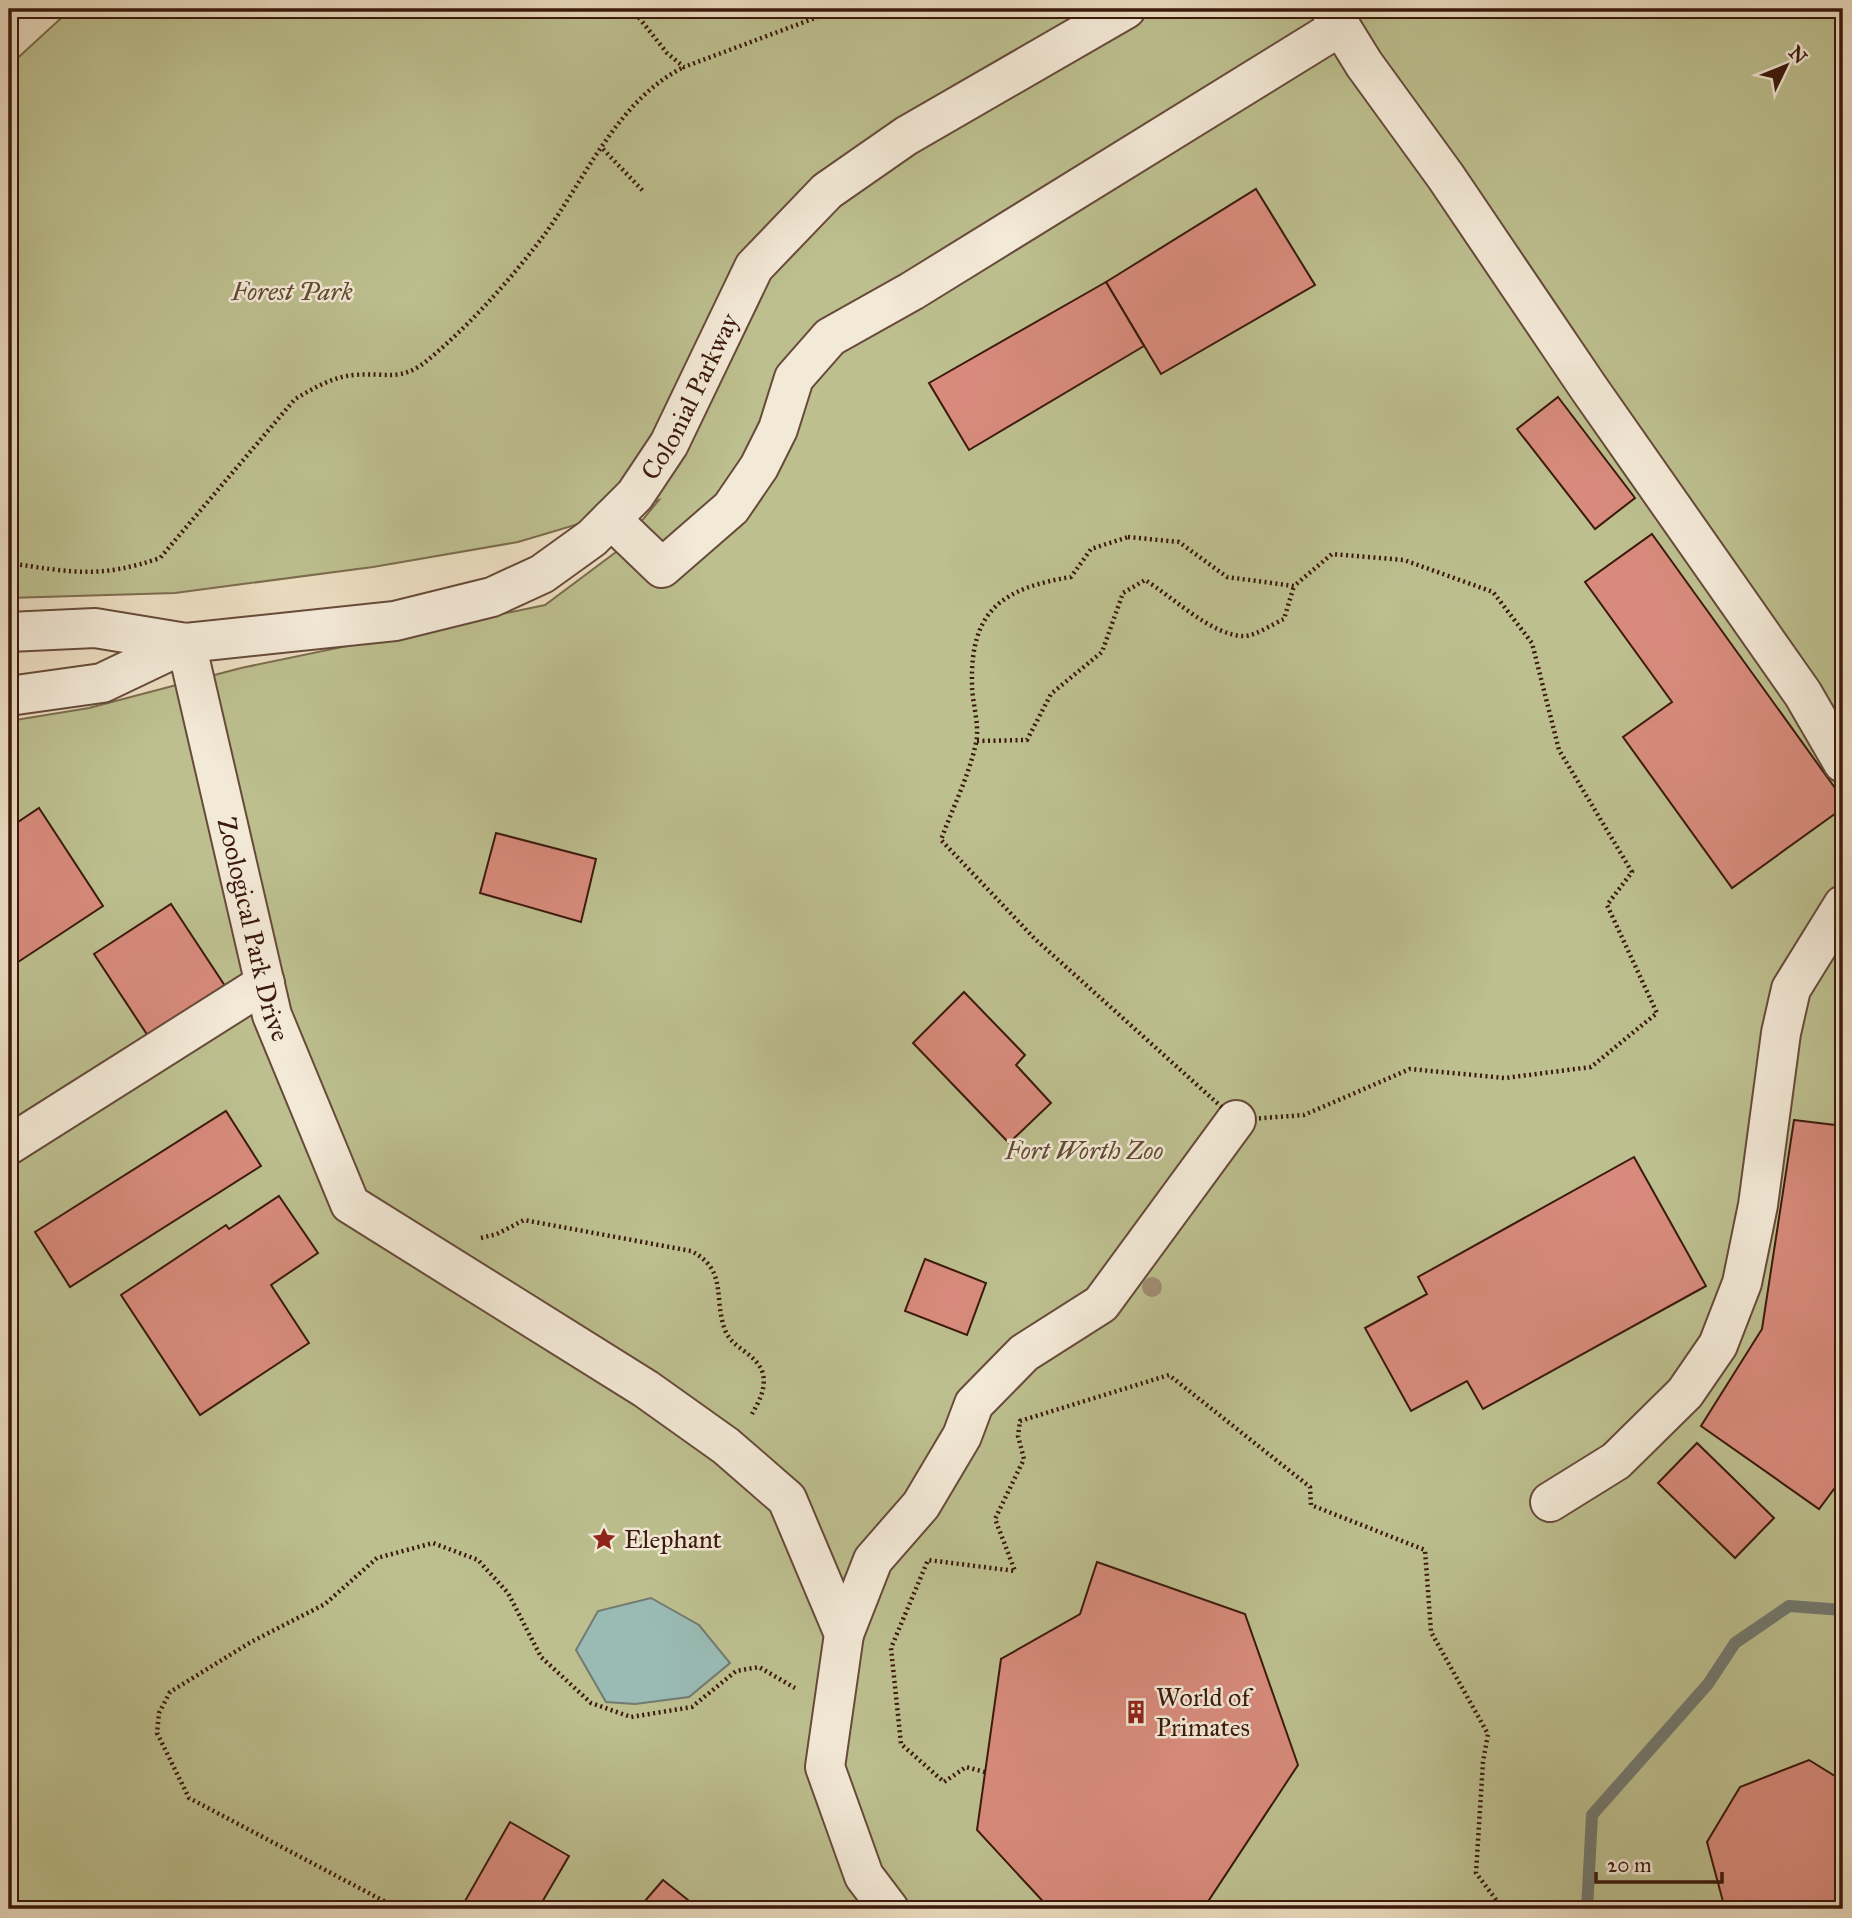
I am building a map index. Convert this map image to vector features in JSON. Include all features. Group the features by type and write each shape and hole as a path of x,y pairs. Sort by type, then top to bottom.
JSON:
{"street":[{"name":"Colonial Parkway","path":"9,632 95,628 186,643 395,621 492,597 542,574 592,538 635,495 668,444 754,267 827,191 906,136 1126,9"},
{"path":"611,519 662,568 731,508 759,467 778,429 794,378 830,337 912,291 1336,17 1364,64 1446,177 1588,387 1803,694 1843,763"},
{"name":"Colonial Parkway","path":"9,696 102,684 186,643"},
{"name":"Zoological Park Drive","path":"186,643 272,1015 350,1204 430,1254"},
{"path":"1550,1502 1616,1461 1685,1393 1718,1345 1742,1283 1758,1205 1782,1033 1791,989 1843,905"},
{"path":"9,1145 265,983"},
{"path":"889,1909 864,1876 825,1767 844,1634 873,1560 921,1505 961,1436 974,1404 1024,1353 1101,1304 1236,1120"},
{"path":"430,1254 646,1389 732,1451 787,1499 844,1634"}],"path":[{"path":"632,9 667,53 684,68"},
{"path":"9,563 88,575 136,566 160,558 295,399 323,383 354,375 402,375 418,368 472,320 542,238 620,123 658,80 839,9"},
{"path":"603,149 643,191"},
{"path":"977,741 1027,740 1051,694 1102,652 1123,593 1145,580 1210,627 1245,636 1284,619 1294,586 1332,554 1404,560 1493,592 1532,643 1559,750 1632,872 1607,905 1657,1013 1591,1067 1505,1078 1410,1069 1304,1115 1236,1120 1035,939 941,840 977,741 972,683 975,637 999,600 1041,582 1072,577 1091,549 1128,537 1180,542 1227,577 1294,586"},
{"path":"430,1254 497,1234 524,1220 691,1251 702,1256 717,1277 726,1332 752,1356 763,1376 764,1388 760,1399 732,1451"},
{"path":"985,1772 966,1767 944,1782 901,1744 891,1648 928,1560 1015,1571 995,1519 1024,1459 1018,1436 1020,1421 1169,1375 1310,1487 1311,1505 1425,1549 1431,1632 1488,1734 1483,1762 1476,1873 1503,1909"},
{"path":"399,1909 189,1798 157,1734 159,1713 170,1692 251,1642 326,1604 377,1558 433,1543 478,1560 508,1593 541,1657 591,1703 631,1717 692,1706 736,1671 759,1667 794,1689 800,1678"}],"green space":[{"name":"Fort Worth Zoo","path":"71,9 1843,9 1843,1909 9,1909 9,721 89,708 241,668 545,605 616,552 659,500 518,542 373,567 175,593 9,598 9,66"}],"water":[{"path":"651,1598 699,1625 730,1663 689,1697 635,1704 606,1702 576,1650 598,1611"}],"building":[{"path":"1256,189 1315,285 1161,374 1106,282"},
{"path":"1106,282 1144,346 969,450 929,383"},
{"path":"1558,397 1635,498 1595,529 1517,429"},
{"path":"1652,534 1843,799 1843,808 1732,888 1623,737 1672,702 1585,582"},
{"path":"39,808 103,906 9,968 9,828"},
{"path":"496,833 596,859 581,922 480,893"},
{"path":"171,904 229,992 152,1042 94,954"},
{"path":"964,992 1025,1055 1016,1065 1051,1103 1009,1143 913,1043"},
{"path":"226,1111 261,1166 70,1287 35,1232"},
{"path":"1794,1120 1843,1126 1843,1477 1819,1509 1701,1426 1762,1329"},
{"path":"1634,1157 1706,1286 1483,1409 1467,1381 1411,1411 1365,1328 1427,1294 1418,1277"},
{"path":"279,1196 318,1253 271,1285 309,1343 200,1415 121,1295 226,1225 229,1229"},
{"path":"925,1259 986,1283 967,1335 905,1311"},
{"path":"1697,1443 1774,1518 1735,1558 1658,1483"},
{"name":"World of Primates","path":"1097,1562 1245,1614 1298,1765 1205,1906 1191,1909 1050,1909 977,1830 1001,1659 1080,1614"},
{"path":"1809,1760 1843,1781 1843,1909 1725,1909 1707,1842 1740,1787"},
{"path":"510,1822 569,1856 538,1909 480,1909 465,1901"},
{"path":"663,1880 688,1900 698,1909 638,1909"}],"waterway":[{"path":"1587,1909 1592,1815 1708,1684 1735,1643 1789,1606 1843,1610"}],"place":[{"name":"Elephant","path":"604,1539"},
{"name":"World of Primates","path":"1136,1712"}],"park label":[{"name":"Forest Park","path":"292,291"}]}
